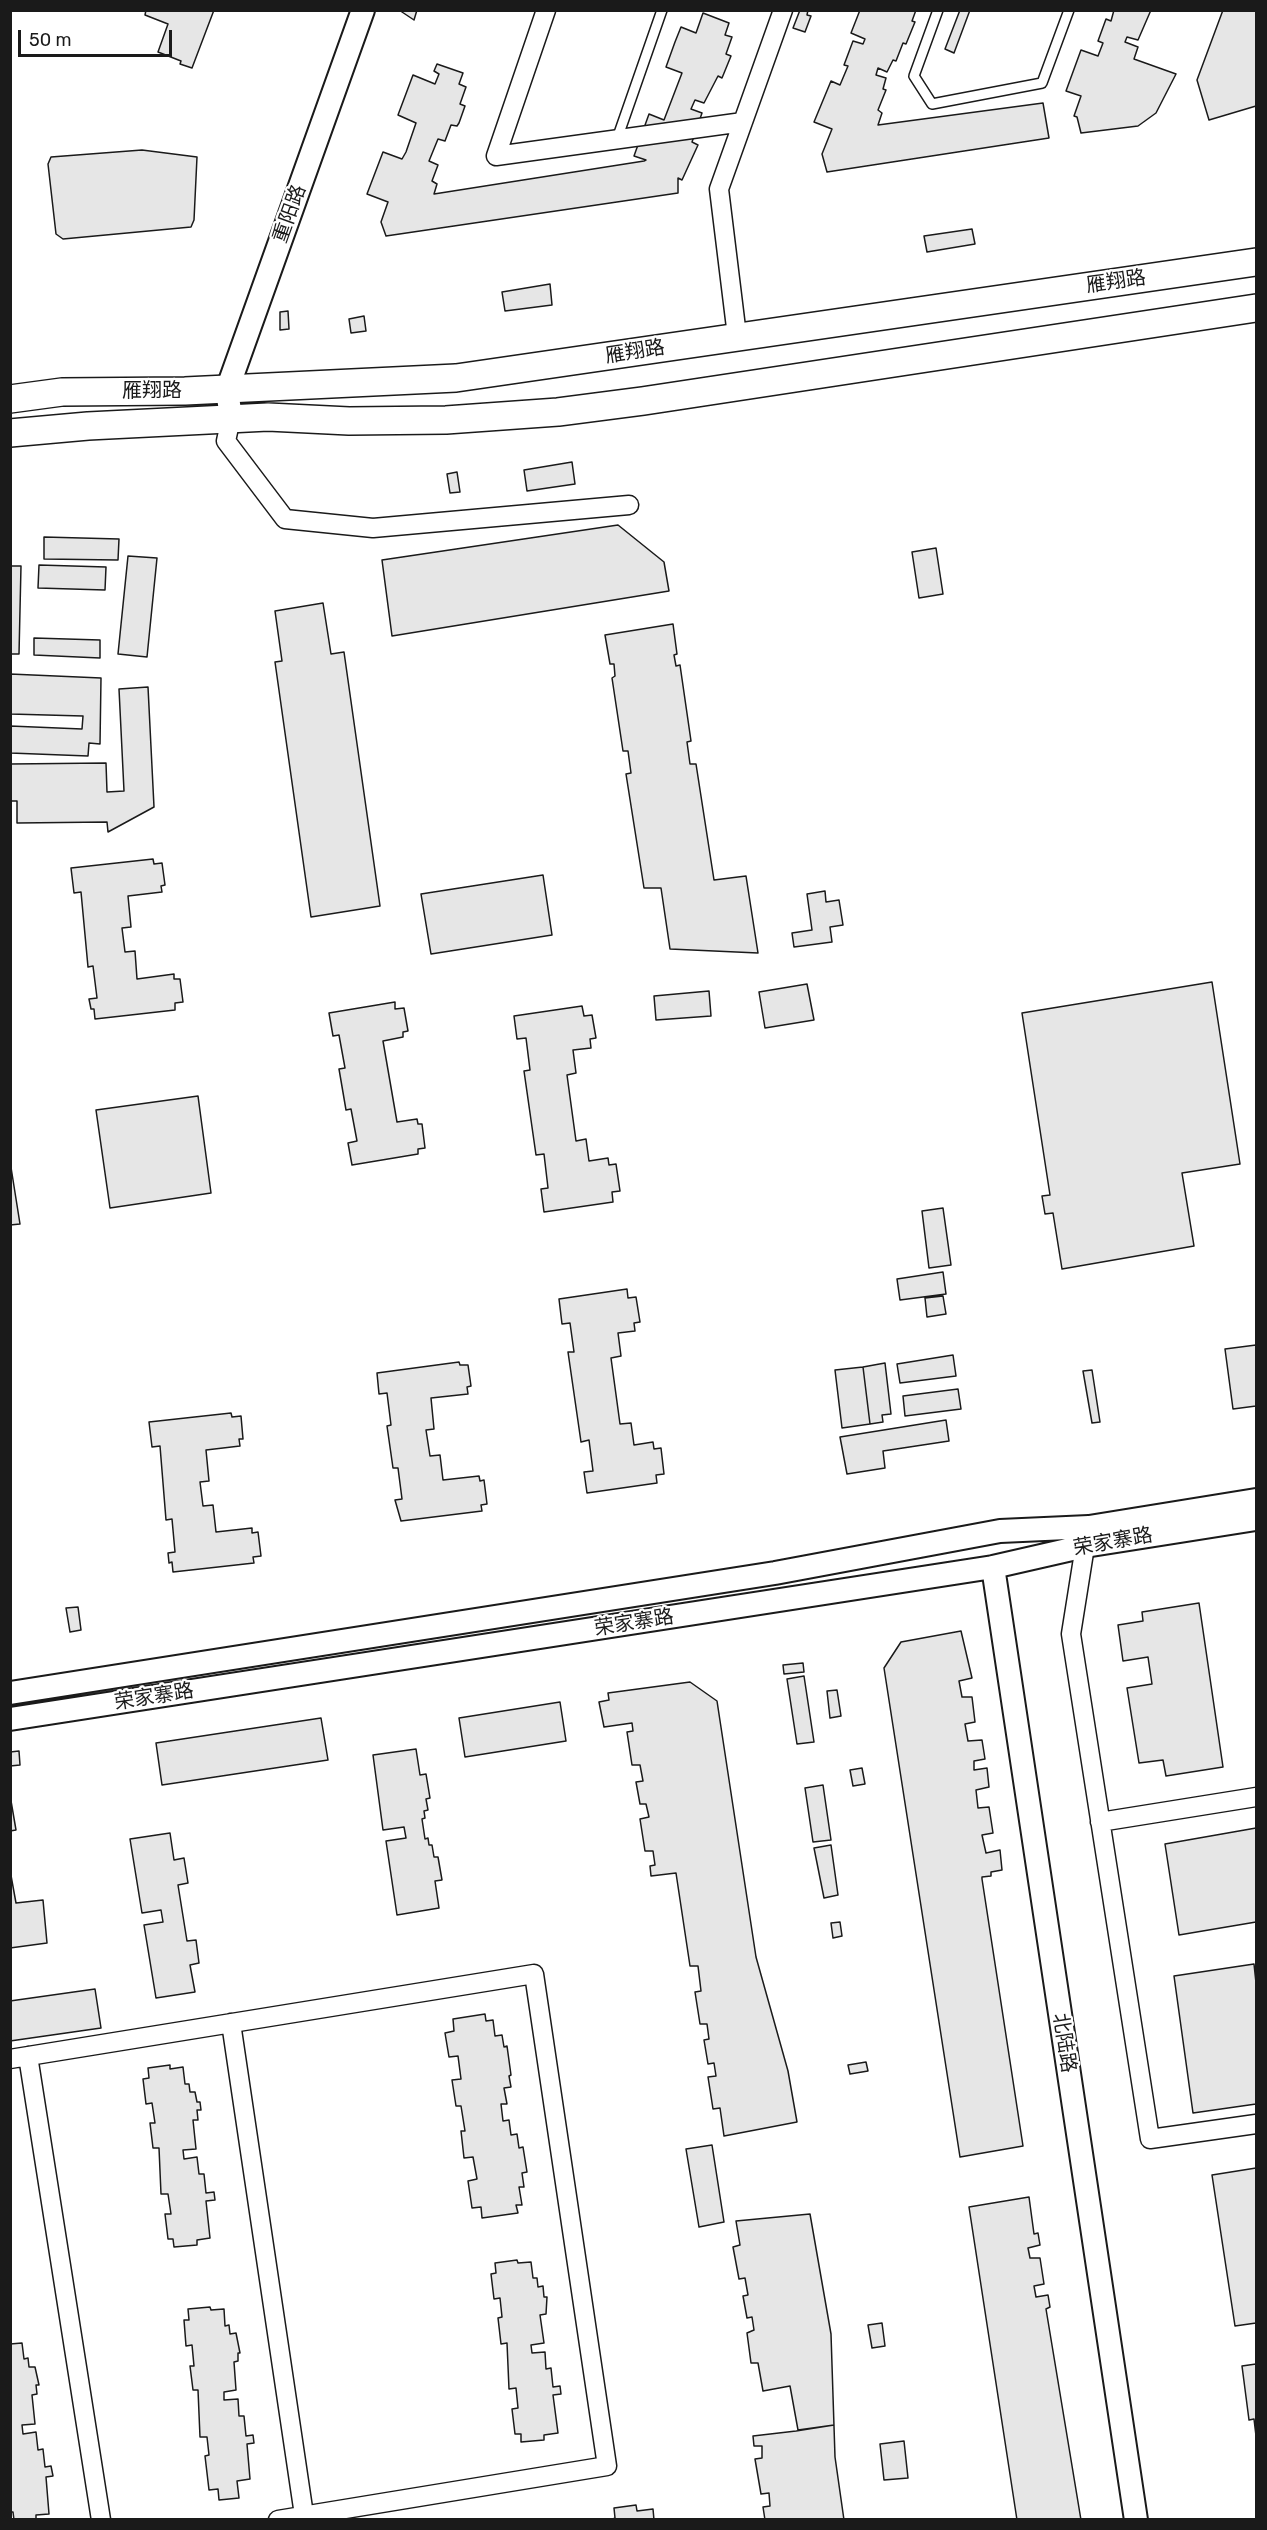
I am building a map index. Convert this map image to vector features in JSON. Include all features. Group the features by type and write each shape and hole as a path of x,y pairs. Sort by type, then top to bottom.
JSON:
{"main road":[{"name":"雁翔路","path":"10,399 62,392 227,390 456,378 1257,262"},
{"name":"雁翔路","path":"10,433 231,418 446,420 558,412 1257,308"}],"street":[{"name":"重阳路","path":"231,418 227,390 363,10"},
{"path":"546,10 496,156 743,122"},
{"path":"737,336 719,189 783,10"},
{"path":"231,418 226,441 285,519 373,528 628,505"},
{"name":"荣家寨路","path":"10,1693 764,1575 1000,1531 1089,1527 1257,1500"},
{"name":"荣家寨路","path":"10,1719 993,1567 1085,1546 1257,1519"},
{"path":"1085,1546 1071,1634 1150,2139 1257,2124"},
{"name":"北陆路","path":"993,1567 1136,2520"},
{"path":"1100,1822 1257,1797"},
{"path":"101,2520 19,2057 534,1974 607,2466 278,2520"},
{"path":"231,2023 304,2515"}],"lane":[{"path":"617,140 662,10"},
{"path":"938,10 914,76 932,104 1042,83 1069,10"}],"building":[{"path":"146,10 214,10 192,68 158,52 168,24 145,15"},
{"path":"399,10 417,10 414,20"},
{"path":"800,10 808,10 807,15 811,16 805,32 793,28"},
{"path":"860,10 916,10 912,21 915,22 896,61 893,60 887,72 878,68 876,75 886,78 883,89 886,90 878,110 882,113 878,125 1043,103 1049,138 827,172 822,154 832,129 814,122 831,81 840,85 848,66 844,65 853,41 863,44 865,39 851,33"},
{"path":"960,10 970,10 954,53 945,49"},
{"path":"1114,10 1151,10 1138,40 1127,37 1125,42 1138,47 1134,59 1176,74 1156,113 1138,126 1081,133 1077,117 1074,116 1081,96 1066,91 1081,50 1098,56 1103,43 1098,41 1106,19 1111,21"},
{"path":"1223,10 1256,10 1256,106 1209,120 1197,80"},
{"path":"703,13 729,23 725,35 732,37 726,54 731,56 722,78 718,76 704,103 695,100 691,109 702,113 692,142 698,145 682,180 678,178 678,193 386,236 381,222 388,202 367,194 383,152 402,159 406,152 416,123 398,115 413,75 435,84 439,74 434,71 437,64 463,73 459,84 466,87 460,104 465,106 459,123 457,126 451,125 445,141 438,139 429,161 438,165 432,181 437,184 434,194 644,161 646,160 634,156 649,114 664,120 682,73 666,67 675,42 681,27 696,33"},
{"path":"142,150 197,157 194,220 191,227 63,239 56,234 48,164 51,157"},
{"path":"972,229 975,244 927,252 924,236"},
{"path":"550,284 552,305 505,311 502,292"},
{"path":"288,311 289,329 280,330 280,312"},
{"path":"364,316 366,331 351,333 349,319"},
{"path":"572,462 575,484 527,491 524,470"},
{"path":"457,472 460,492 450,493 447,474"},
{"path":"618,525 664,562 669,591 392,636 382,560"},
{"path":"44,537 119,539 118,560 44,559"},
{"path":"936,548 943,594 919,598 912,552"},
{"path":"128,556 157,558 147,657 118,654"},
{"path":"39,565 106,567 105,590 38,588"},
{"path":"10,566 21,566 19,654 10,654"},
{"path":"323,603 331,654 344,652 380,906 311,917 275,662 282,661 275,611"},
{"path":"673,624 677,654 674,655 676,666 680,665 691,741 687,742 690,764 696,764 714,880 746,876 758,953 670,949 661,888 644,888 626,774 631,773 628,751 623,751 612,678 615,676 614,664 610,664 605,635"},
{"path":"34,638 100,640 100,658 34,655"},
{"path":"10,674 101,678 100,744 89,743 88,756 10,753 10,726 82,729 83,716 10,714"},
{"path":"148,687 154,807 108,832 107,822 17,823 17,801 10,801 10,764 106,763 107,792 124,791 119,689"},
{"path":"153,859 154,864 162,863 165,885 161,886 162,892 128,896 131,927 122,928 125,952 135,951 137,979 174,974 174,979 180,979 183,1002 175,1003 175,1010 95,1019 94,1009 91,1009 89,999 97,998 93,966 88,967 81,892 74,893 71,868"},
{"path":"543,875 552,935 431,954 421,894"},
{"path":"825,891 826,902 839,900 843,925 830,927 832,942 794,947 792,933 812,930 807,894"},
{"path":"1212,982 1240,1164 1182,1173 1194,1246 1062,1269 1053,1213 1045,1214 1042,1196 1050,1195 1022,1013"},
{"path":"807,984 814,1020 765,1028 759,992"},
{"path":"709,991 711,1016 656,1020 654,996"},
{"path":"395,1002 395,1009 404,1008 408,1031 403,1032 403,1037 383,1041 397,1122 417,1119 418,1124 422,1124 425,1148 418,1149 418,1154 352,1165 348,1143 357,1141 351,1109 346,1110 339,1069 345,1068 339,1035 333,1036 329,1013"},
{"path":"582,1006 584,1016 592,1015 596,1038 590,1039 591,1048 573,1050 576,1073 567,1075 576,1141 586,1139 589,1161 608,1158 609,1165 616,1164 620,1191 612,1192 613,1202 544,1212 541,1189 548,1188 544,1154 536,1155 524,1071 530,1070 526,1038 517,1039 514,1016"},
{"path":"198,1096 211,1193 110,1208 96,1110"},
{"path":"10,1161 20,1224 10,1225"},
{"path":"943,1208 951,1265 929,1268 922,1211"},
{"path":"943,1272 946,1294 900,1300 897,1279"},
{"path":"627,1289 628,1298 636,1297 640,1322 634,1323 635,1331 618,1333 621,1356 611,1358 620,1424 631,1423 634,1445 653,1442 654,1449 661,1448 664,1474 656,1475 657,1483 587,1493 584,1472 593,1471 589,1440 581,1442 568,1352 574,1352 570,1323 562,1324 559,1299"},
{"path":"943,1296 946,1314 927,1317 925,1298"},
{"path":"1256,1345 1256,1406 1233,1409 1225,1349"},
{"path":"953,1355 956,1376 900,1383 897,1364"},
{"path":"459,1362 460,1365 468,1365 471,1386 467,1387 468,1394 431,1398 434,1429 426,1430 430,1456 440,1455 443,1480 479,1476 480,1481 484,1480 487,1504 481,1505 482,1511 401,1521 395,1500 402,1499 398,1468 393,1468 387,1426 391,1425 387,1393 379,1394 377,1373"},
{"path":"885,1363 891,1414 882,1415 883,1422 870,1424 863,1367"},
{"path":"863,1367 870,1424 842,1428 835,1370"},
{"path":"1092,1370 1100,1422 1092,1423 1083,1371"},
{"path":"958,1389 961,1409 905,1416 903,1396"},
{"path":"231,1413 232,1417 241,1416 243,1439 239,1439 240,1446 206,1450 209,1481 200,1482 203,1506 213,1505 216,1532 252,1528 252,1533 258,1532 261,1556 253,1557 254,1563 173,1572 168,1553 175,1552 172,1519 166,1520 160,1446 152,1447 149,1422"},
{"path":"946,1420 949,1441 883,1451 885,1468 847,1474 840,1437"},
{"path":"1199,1603 1223,1767 1166,1776 1163,1760 1139,1763 1127,1688 1152,1684 1148,1657 1123,1661 1118,1625 1143,1621 1142,1612"},
{"path":"78,1607 81,1630 70,1632 66,1608"},
{"path":"961,1631 972,1678 959,1681 962,1697 972,1697 975,1722 965,1724 968,1741 982,1740 985,1759 974,1761 974,1770 987,1768 989,1787 976,1790 978,1808 989,1807 993,1833 982,1835 986,1853 1000,1850 1002,1870 991,1872 991,1876 982,1877 982,1879 1023,2146 960,2157 884,1668 901,1642"},
{"path":"803,1663 804,1672 784,1674 783,1665"},
{"path":"804,1676 814,1742 797,1744 787,1679"},
{"path":"690,1682 717,1701 756,1957 788,2071 797,2122 724,2136 720,2108 713,2109 708,2077 716,2076 714,2063 708,2064 704,2040 709,2039 707,2024 700,2024 695,1992 701,1991 698,1966 690,1966 676,1873 651,1876 650,1866 655,1865 653,1851 645,1851 640,1819 649,1817 646,1804 640,1804 636,1782 643,1781 640,1765 632,1765 627,1732 633,1731 632,1723 604,1727 599,1702 609,1700 608,1693"},
{"path":"837,1690 841,1716 830,1718 827,1691"},
{"path":"560,1702 566,1741 465,1757 459,1718"},
{"path":"321,1718 328,1760 162,1785 156,1743"},
{"path":"416,1749 420,1775 426,1774 430,1798 426,1799 428,1810 424,1811 425,1818 422,1819 425,1839 428,1838 429,1845 432,1845 434,1857 438,1857 442,1880 435,1881 439,1908 397,1915 386,1841 406,1838 404,1827 383,1830 373,1755"},
{"path":"19,1751 20,1765 10,1766 10,1752"},
{"path":"862,1768 865,1784 853,1786 850,1770"},
{"path":"823,1785 831,1840 813,1842 805,1788"},
{"path":"10,1795 16,1830 10,1831"},
{"path":"1256,1828 1256,1922 1179,1935 1165,1844"},
{"path":"170,1833 174,1860 184,1858 188,1883 178,1885 187,1941 196,1940 199,1963 190,1965 195,1992 156,1998 144,1925 163,1922 161,1910 142,1913 130,1839"},
{"path":"831,1845 838,1895 824,1898 814,1848"},
{"path":"10,1870 16,1903 43,1900 47,1943 10,1948"},
{"path":"840,1922 842,1936 833,1938 831,1923"},
{"path":"1254,1964 1256,2104 1193,2113 1174,1976"},
{"path":"95,1989 101,2028 10,2041 10,2001"},
{"path":"485,2014 486,2021 493,2020 495,2036 502,2035 504,2047 507,2046 511,2087 504,2088 507,2104 501,2104 503,2121 509,2120 511,2135 517,2134 519,2148 523,2147 527,2172 522,2173 524,2187 519,2187 522,2205 516,2205 518,2213 482,2218 481,2207 472,2208 468,2181 477,2179 473,2157 464,2158 461,2131 465,2131 461,2106 456,2106 452,2080 461,2079 458,2056 449,2057 445,2033 454,2031 453,2019"},
{"path":"866,2062 868,2071 850,2074 848,2065"},
{"path":"170,2065 170,2069 183,2067 185,2084 189,2084 190,2092 195,2092 197,2102 200,2102 201,2110 197,2110 198,2120 193,2120 196,2149 183,2150 184,2159 197,2157 199,2174 204,2174 206,2193 214,2192 215,2200 206,2201 210,2238 197,2240 197,2245 174,2247 173,2239 168,2239 165,2214 171,2214 168,2194 161,2194 159,2148 153,2148 150,2123 155,2123 152,2103 146,2104 143,2079 149,2078 148,2068"},
{"path":"712,2145 724,2222 699,2227 686,2149"},
{"path":"1256,2168 1256,2323 1235,2326 1212,2175"},
{"path":"1029,2197 1034,2234 1038,2233 1040,2245 1028,2248 1030,2258 1040,2258 1044,2284 1034,2286 1036,2297 1048,2295 1050,2307 1046,2309 1081,2520 1017,2520 969,2207"},
{"path":"810,2214 831,2334 834,2425 798,2430 790,2386 763,2391 758,2363 751,2363 747,2333 754,2330 752,2317 747,2318 743,2296 748,2295 745,2278 739,2279 733,2247 740,2245 736,2221"},
{"path":"517,2260 518,2263 531,2262 533,2278 537,2278 538,2287 543,2286 544,2297 547,2297 546,2314 540,2315 544,2343 531,2345 532,2353 545,2352 546,2369 551,2368 553,2387 560,2386 561,2394 553,2395 558,2433 544,2435 544,2440 521,2442 521,2434 515,2434 512,2409 518,2408 516,2388 509,2389 507,2343 501,2344 498,2318 502,2317 500,2298 494,2299 491,2274 496,2273 495,2263"},
{"path":"210,2307 211,2310 224,2309 225,2326 229,2325 230,2334 236,2333 240,2353 238,2353 238,2361 234,2362 236,2390 224,2392 224,2400 238,2399 239,2416 244,2416 246,2436 253,2435 254,2443 247,2444 250,2479 237,2481 239,2498 219,2500 218,2489 209,2490 205,2456 209,2455 207,2437 200,2437 198,2390 193,2390 190,2366 194,2366 192,2345 186,2346 184,2320 189,2320 188,2309"},
{"path":"882,2323 885,2346 872,2348 868,2325"},
{"path":"22,2343 24,2359 28,2358 29,2367 35,2367 39,2385 36,2385 37,2394 32,2395 35,2424 22,2425 23,2434 36,2432 38,2450 43,2449 45,2467 51,2466 53,2476 46,2477 49,2514 36,2515 36,2520 14,2520 13,2512 10,2512 10,2344"},
{"path":"1256,2364 1256,2436 1254,2419 1249,2420 1242,2366"},
{"path":"834,2425 835,2457 844,2520 765,2520 763,2507 770,2506 769,2493 761,2494 755,2459 762,2458 762,2446 754,2446 753,2436"},
{"path":"904,2441 908,2478 884,2480 880,2444"},
{"path":"636,2505 637,2511 653,2509 654,2520 611,2520 615,2518 614,2508"}]}
